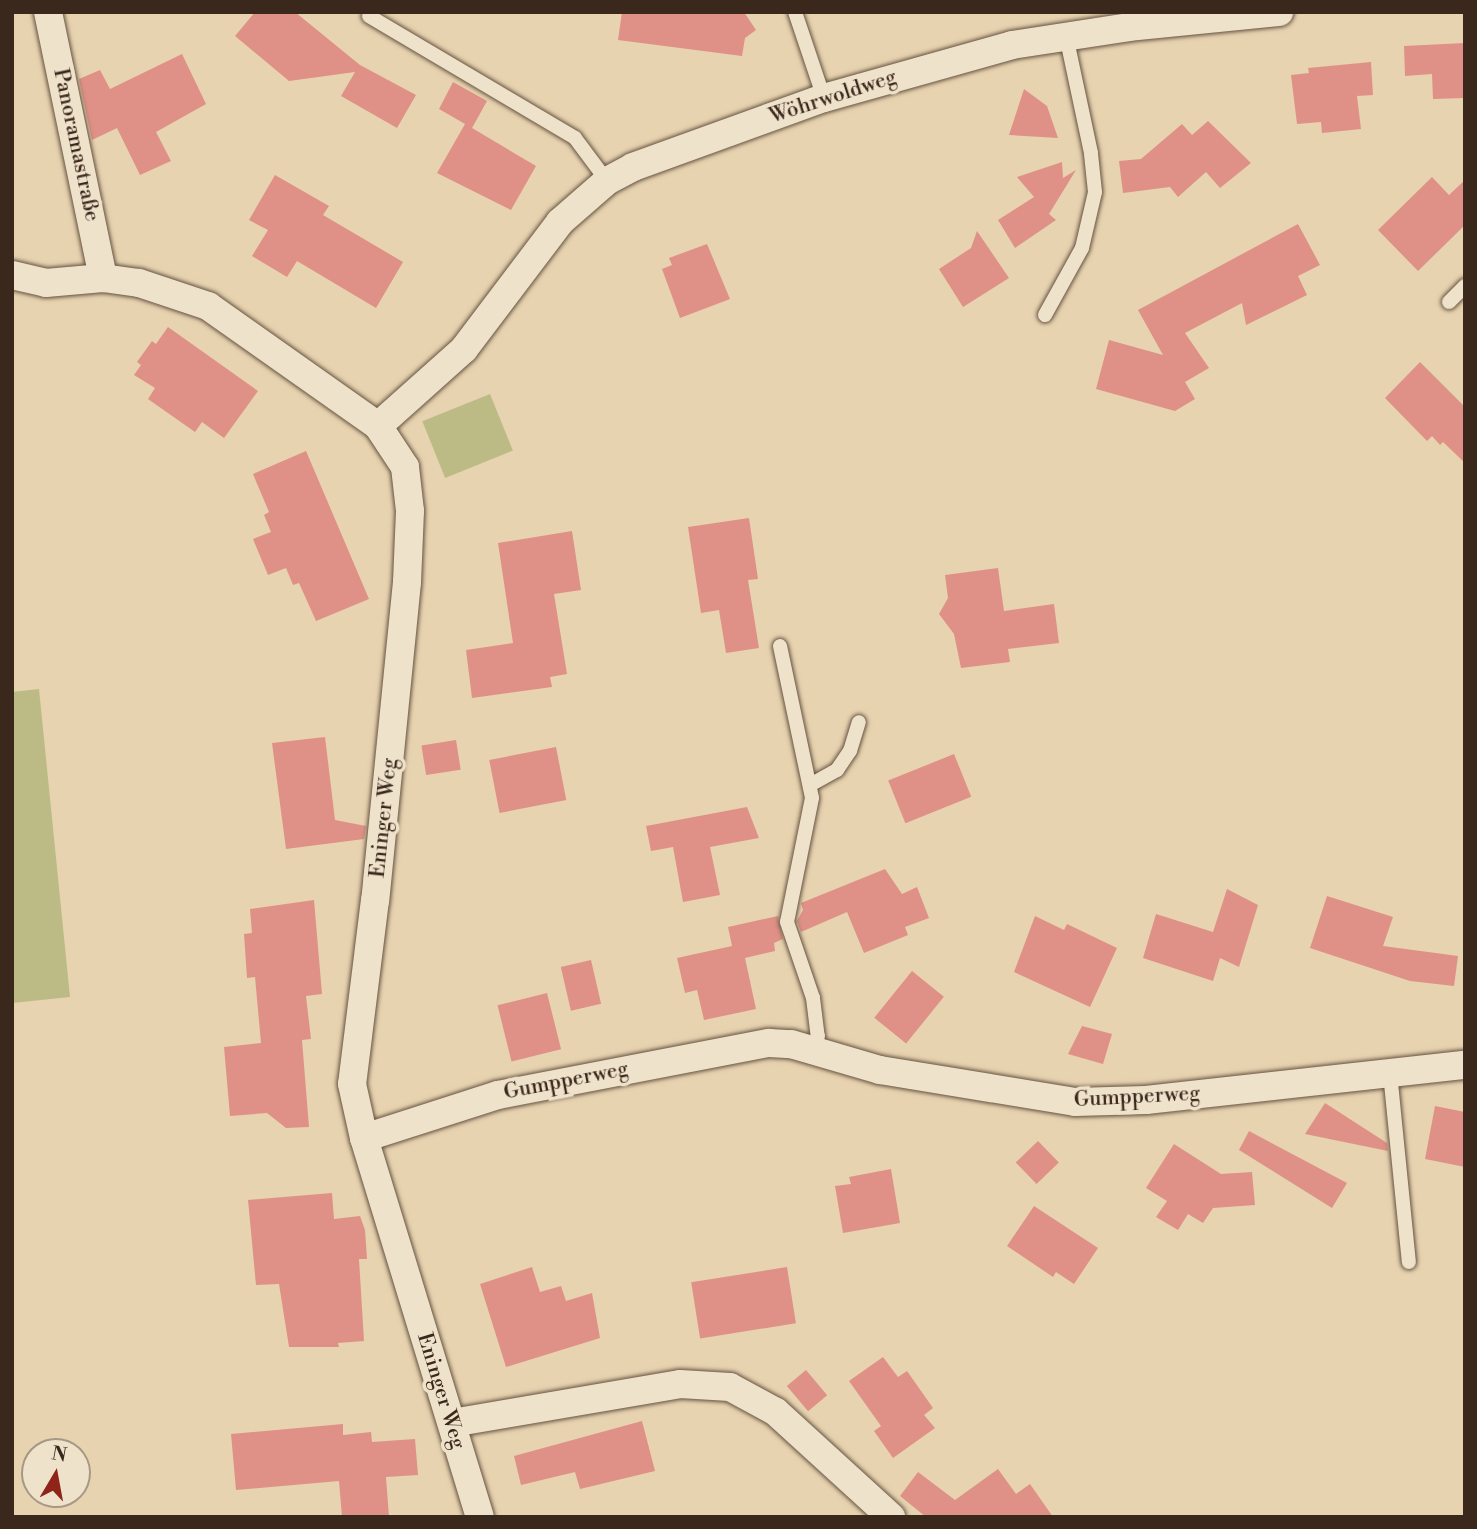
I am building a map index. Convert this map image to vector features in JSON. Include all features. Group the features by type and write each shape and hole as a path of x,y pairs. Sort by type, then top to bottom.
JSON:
{"street":[{"name":"Panoramastraße","path":"48,12 103,278"},
{"name":"Wöhrwoldweg","path":"378,425 464,349 560,222 607,181 669,152 824,98 965,56 1066,35 1279,12"},
{"name":"Eninger Weg","path":"12,275 46,283 103,278 173,290 208,306 378,425 405,467 410,540 374,912 352,1064 364,1138 480,1517"},
{"name":"Gumpperweg","path":"364,1138 498,1095 769,1043 814,1051 893,1073 1075,1102 1146,1100 1465,1065"},
{"path":"452,1423 680,1384 730,1387 776,1412 891,1517"}],"lane":[{"path":"795,12 824,98"},
{"path":"369,16 575,138 607,181"},
{"path":"1045,315 1082,248 1095,192 1091,153 1066,35"},
{"path":"1449,302 1465,286"},
{"path":"780,646 810,785 810,810 787,903 787,922 813,998 818,1036 814,1051"},
{"path":"810,785 837,770 850,751 859,722"},
{"path":"1390,1073 1409,1262"}],"shaded area":[{"path":"490,394 513,451 445,478 422,421"},
{"path":"39,689 70,997 12,1003 12,692"}],"building":[{"path":"255,12 295,12 360,65 416,95 397,128 341,96 355,72 289,81 235,36"},
{"path":"622,12 744,12 756,30 745,38 742,56 618,40"},
{"path":"1465,43 1465,98 1433,99 1432,74 1405,76 1404,46"},
{"path":"182,54 206,104 156,132 171,161 140,175 117,128 92,140 79,79 100,70 110,89"},
{"path":"1371,62 1373,95 1357,96 1361,129 1322,133 1321,122 1297,124 1291,75 1309,73 1308,68"},
{"path":"453,82 487,101 472,128 536,166 511,210 437,173 465,124 439,109"},
{"path":"1024,89 1047,106 1058,138 1009,135"},
{"path":"1208,121 1251,163 1220,188 1206,172 1178,197 1170,187 1123,193 1119,161 1141,159 1182,124 1192,135"},
{"path":"1062,162 1063,178 1076,170 1049,214 1056,220 1015,248 998,220 1034,197 1017,177"},
{"path":"275,175 329,206 323,215 403,262 376,308 297,261 287,277 252,256 268,230 249,220"},
{"path":"1432,177 1449,195 1465,180 1465,225 1418,271 1378,230"},
{"path":"1298,224 1320,265 1298,276 1307,295 1246,325 1242,303 1185,333 1209,368 1185,382 1195,399 1175,411 1096,389 1109,340 1163,355 1138,310"},
{"path":"977,231 1009,278 963,307 939,269 971,248"},
{"path":"707,244 730,299 680,318 662,269 672,265 669,258"},
{"path":"168,327 258,391 224,438 202,422 195,432 148,399 155,388 134,375 141,365 137,362 152,341 156,344"},
{"path":"1420,362 1465,407 1465,463 1443,442 1440,445 1432,436 1427,441 1385,398"},
{"path":"306,451 369,599 316,621 299,583 293,585 286,568 268,575 253,539 271,532 264,515 269,512 253,474"},
{"path":"749,518 758,579 748,580 759,648 726,653 719,610 701,613 688,527"},
{"path":"572,531 581,590 554,594 567,674 550,677 552,687 472,698 466,650 513,643 498,543"},
{"path":"998,568 1004,611 1054,604 1059,643 1008,649 1010,662 961,668 954,634 939,614 948,598 945,575"},
{"path":"325,737 335,820 366,826 364,839 286,849 272,743"},
{"path":"456,740 461,770 426,775 421,745"},
{"path":"556,747 566,800 500,813 489,760"},
{"path":"954,754 971,797 905,823 888,781"},
{"path":"747,807 759,838 710,847 720,895 683,902 673,847 651,851 646,826"},
{"path":"885,869 902,894 917,887 929,918 905,927 908,935 864,953 847,912 801,932 797,921 803,910 801,903"},
{"path":"1227,889 1258,905 1239,967 1220,958 1213,981 1143,958 1156,914 1213,932"},
{"path":"1327,896 1393,917 1383,946 1458,956 1454,986 1410,981 1310,948"},
{"path":"314,900 322,994 306,996 311,1039 302,1040 309,1127 286,1128 267,1113 230,1116 224,1047 261,1043 255,977 247,978 244,934 252,933 250,909"},
{"path":"778,916 783,939 774,943 775,951 745,958 756,1009 704,1020 697,990 685,993 677,958 732,946 728,927"},
{"path":"1035,916 1064,930 1067,924 1117,948 1090,1007 1014,972"},
{"path":"591,960 601,1004 571,1011 561,967"},
{"path":"912,971 944,997 906,1043 874,1018"},
{"path":"547,993 561,1049 512,1062 498,1005"},
{"path":"1082,1026 1112,1034 1103,1064 1068,1054"},
{"path":"1325,1103 1387,1143 1388,1151 1305,1134"},
{"path":"1435,1106 1465,1112 1465,1167 1425,1159"},
{"path":"1249,1131 1347,1183 1332,1208 1239,1150"},
{"path":"1038,1141 1059,1163 1037,1184 1016,1163"},
{"path":"1174,1144 1221,1174 1252,1172 1255,1205 1213,1208 1203,1223 1188,1214 1178,1230 1156,1217 1167,1201 1146,1188"},
{"path":"891,1169 900,1223 843,1233 835,1186 851,1184 849,1177"},
{"path":"332,1193 334,1219 360,1216 365,1230 367,1259 359,1259 364,1341 338,1343 339,1347 289,1347 279,1284 256,1285 248,1200"},
{"path":"1034,1206 1098,1248 1074,1284 1056,1272 1053,1277 1007,1246"},
{"path":"532,1267 540,1292 561,1286 566,1301 592,1293 600,1338 506,1367 480,1284"},
{"path":"787,1267 796,1323 700,1338 691,1282"},
{"path":"883,1357 898,1377 907,1371 933,1408 924,1415 935,1428 893,1458 874,1431 881,1426 849,1381"},
{"path":"806,1370 827,1395 808,1411 787,1386"},
{"path":"642,1421 655,1471 580,1489 575,1472 521,1485 514,1456"},
{"path":"343,1424 343,1435 371,1432 372,1442 415,1439 418,1475 386,1477 389,1517 342,1517 339,1481 236,1490 231,1434"},
{"path":"998,1469 1016,1494 1030,1484 1053,1517 926,1517 900,1496 918,1472 955,1500"}]}
